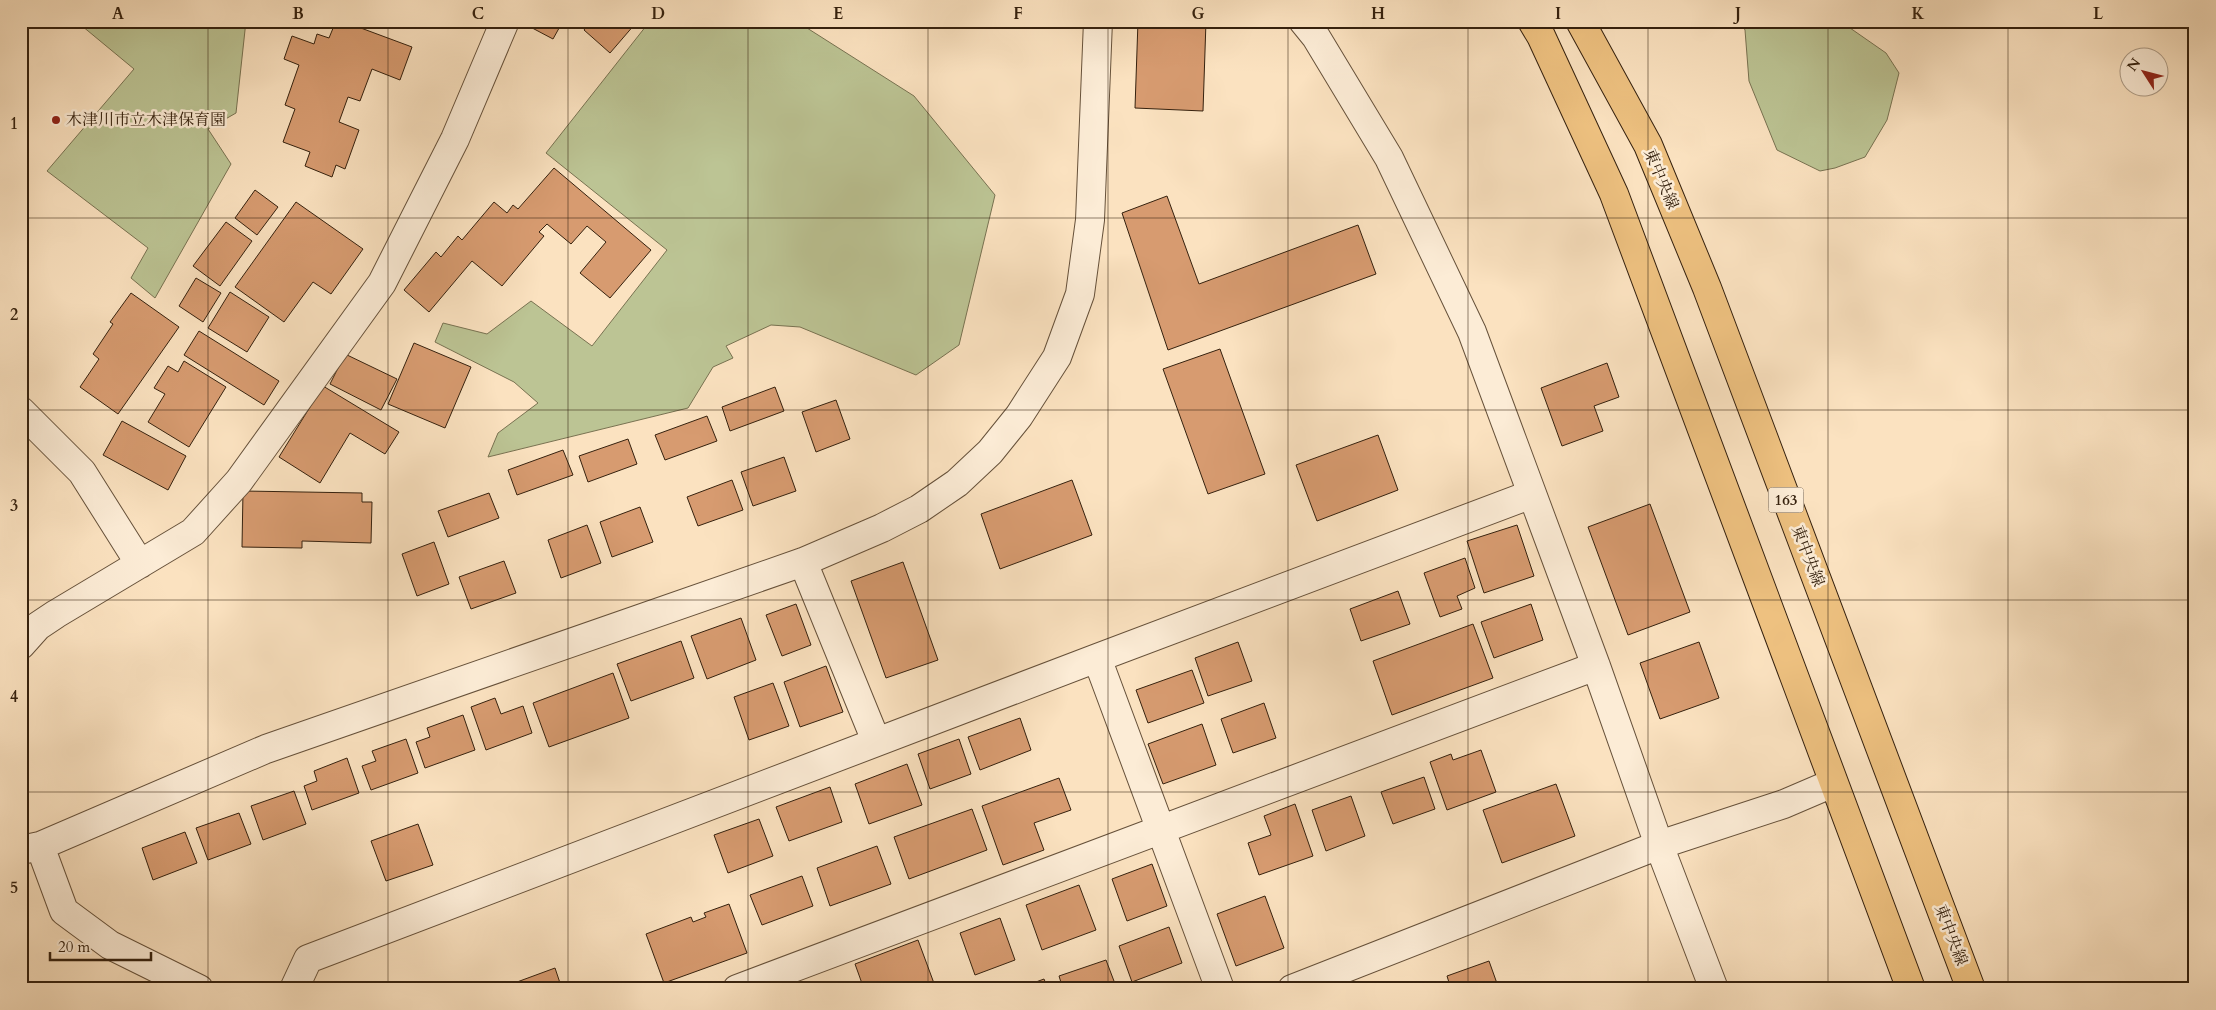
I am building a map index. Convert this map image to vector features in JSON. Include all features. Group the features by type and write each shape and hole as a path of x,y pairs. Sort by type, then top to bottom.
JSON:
{"highway":[{"path":"1532,21 1541,36 1614,194 1911,989"},
{"name":"東中央線","path":"1580,21 1648,145 1707,288 1971,989"}],"street":[{"path":"21,645 38,626 193,532 239,481 382,283 455,139 505,21"},
{"path":"198,989 110,945 64,911 31,848 266,749 803,562 882,528 919,509 957,483 990,452 1019,416 1057,357 1080,294 1090,220 1098,21"},
{"path":"1303,21 1316,37 1389,158 1472,332 1714,989"},
{"path":"21,410 82,472 140,564"},
{"path":"294,989 308,959 876,741 1532,494"},
{"path":"803,562 876,741"},
{"path":"1097,658 1220,989"},
{"path":"737,989 1596,666"},
{"path":"1292,989 1659,844 1784,804 1833,783"}],"green space":[{"path":"76,21 246,21 236,113 208,129 231,164 155,298 131,278 148,248 47,171 134,69"},
{"path":"650,21 796,21 914,96 995,195 959,345 916,375 800,327 771,325 726,346 733,358 713,367 688,408 488,457 498,433 538,403 514,382 435,342 443,323 487,334 531,301 592,346 667,250 546,153"},
{"path":"1740,21 1840,21 1886,53 1899,73 1887,120 1865,157 1835,168 1820,171 1777,150 1749,81 1745,30"}],"building":[{"path":"336,21 342,21 412,47 400,80 372,69 360,101 348,97 339,122 359,130 345,169 336,165 332,177 305,166 310,152 283,142 295,109 285,105 299,65 284,59 292,36 314,44 317,34 329,38"},
{"path":"519,21 563,21 553,39"},
{"path":"591,21 632,21 635,24 610,53 584,30"},
{"path":"1138,21 1206,21 1203,111 1135,108"},
{"path":"554,168 651,250 610,298 580,273 606,242 587,226 571,244 547,224 539,232 544,236 502,286 472,261 429,312 404,290 436,252 441,257 458,236 462,240 494,202 507,213 513,205 518,209"},
{"path":"255,190 278,207 257,235 235,218"},
{"path":"1167,196 1199,284 1358,225 1376,274 1168,350 1122,213"},
{"path":"296,202 363,249 331,294 313,282 284,322 235,287"},
{"path":"226,222 252,241 220,286 193,266"},
{"path":"196,278 221,293 203,322 179,306"},
{"path":"230,292 269,317 247,352 208,328"},
{"path":"131,293 179,327 118,414 80,387 99,359 93,354 113,324 110,322"},
{"path":"199,331 279,381 264,405 184,355"},
{"path":"414,343 471,367 445,428 388,404"},
{"path":"1220,349 1265,474 1208,494 1163,369"},
{"path":"345,354 397,379 381,410 330,384"},
{"path":"184,361 226,387 189,447 148,422 165,394 154,388 168,366 178,372"},
{"path":"1607,363 1619,397 1594,406 1603,431 1562,446 1541,388"},
{"path":"323,386 399,432 385,454 350,433 320,483 279,457"},
{"path":"775,387 784,411 730,431 722,407"},
{"path":"836,400 850,439 816,452 802,412"},
{"path":"707,416 717,441 665,460 655,435"},
{"path":"122,421 186,456 168,490 103,455"},
{"path":"1378,435 1398,490 1317,521 1296,465"},
{"path":"628,439 637,464 588,482 579,456"},
{"path":"563,450 573,475 517,495 508,470"},
{"path":"784,457 796,491 753,506 741,472"},
{"path":"732,480 743,510 698,526 687,497"},
{"path":"1072,480 1092,535 1000,569 981,514"},
{"path":"243,491 362,493 362,502 372,502 371,543 302,541 302,548 242,547"},
{"path":"489,493 499,518 448,537 438,511"},
{"path":"1650,504 1690,612 1628,635 1588,527"},
{"path":"640,507 653,542 612,557 600,522"},
{"path":"587,525 601,563 561,578 548,540"},
{"path":"1517,525 1534,576 1484,593 1467,541"},
{"path":"434,542 449,584 417,596 402,554"},
{"path":"1465,558 1475,588 1457,596 1462,609 1440,617 1424,573"},
{"path":"504,561 516,593 471,609 459,577"},
{"path":"903,562 938,660 886,678 851,581"},
{"path":"1398,591 1410,624 1361,641 1350,609"},
{"path":"796,604 811,645 782,656 766,615"},
{"path":"1531,604 1543,640 1494,658 1481,622"},
{"path":"741,618 756,660 707,679 691,636"},
{"path":"1473,624 1493,678 1392,715 1373,661"},
{"path":"681,641 694,678 631,701 617,664"},
{"path":"1238,642 1252,681 1208,696 1195,658"},
{"path":"1699,642 1719,698 1660,719 1640,663"},
{"path":"826,666 843,712 800,727 784,682"},
{"path":"1192,670 1204,703 1148,723 1136,690"},
{"path":"613,673 629,718 549,747 533,703"},
{"path":"773,683 789,726 749,740 734,697"},
{"path":"495,698 501,714 523,706 532,733 486,750 471,707"},
{"path":"1264,703 1276,738 1233,753 1221,719"},
{"path":"463,715 475,750 425,768 416,742 430,737 427,728"},
{"path":"1020,718 1031,750 980,770 968,737"},
{"path":"1202,724 1216,765 1163,784 1148,744"},
{"path":"406,739 418,773 371,790 362,766 376,761 372,751"},
{"path":"959,739 971,774 930,789 918,754"},
{"path":"1481,750 1496,792 1447,810 1430,762 1451,754 1453,760"},
{"path":"347,758 359,793 312,810 304,786 317,781 314,771"},
{"path":"907,764 922,805 869,824 855,784"},
{"path":"1424,777 1435,809 1393,824 1381,792"},
{"path":"1059,778 1071,810 1034,823 1044,850 1003,865 982,806"},
{"path":"1556,784 1575,836 1502,863 1483,810"},
{"path":"830,787 842,822 789,841 776,807"},
{"path":"294,791 306,824 263,840 251,806"},
{"path":"1351,796 1365,836 1326,851 1312,810"},
{"path":"1295,804 1313,856 1259,875 1248,843 1271,835 1264,816"},
{"path":"972,809 987,850 909,879 894,837"},
{"path":"239,813 251,844 208,860 196,828"},
{"path":"759,819 773,856 728,873 714,835"},
{"path":"418,824 433,865 386,881 371,841"},
{"path":"185,832 197,863 153,880 142,848"},
{"path":"877,846 891,884 830,906 817,868"},
{"path":"1152,864 1167,906 1127,921 1112,879"},
{"path":"802,876 813,906 762,925 750,895"},
{"path":"1079,885 1096,930 1042,950 1026,905"},
{"path":"1265,896 1284,948 1236,966 1217,914"},
{"path":"729,904 747,953 664,983 646,934 691,917 693,922 706,917 704,913"},
{"path":"1000,918 1015,960 975,975 960,933"},
{"path":"1169,927 1182,963 1132,982 1119,946"},
{"path":"918,940 935,986 928,989 864,989 855,964"},
{"path":"1106,960 1117,989 1063,989 1059,976"},
{"path":"1489,961 1499,989 1451,989 1447,976"},
{"path":"555,968 562,989 519,989 517,982"},
{"path":"1044,979 1048,989 1017,989"},
{"path":"1427,983 1429,989 1412,989"}],"place":[{"name":"木津川市立木津保育園","path":"56,120"}]}
